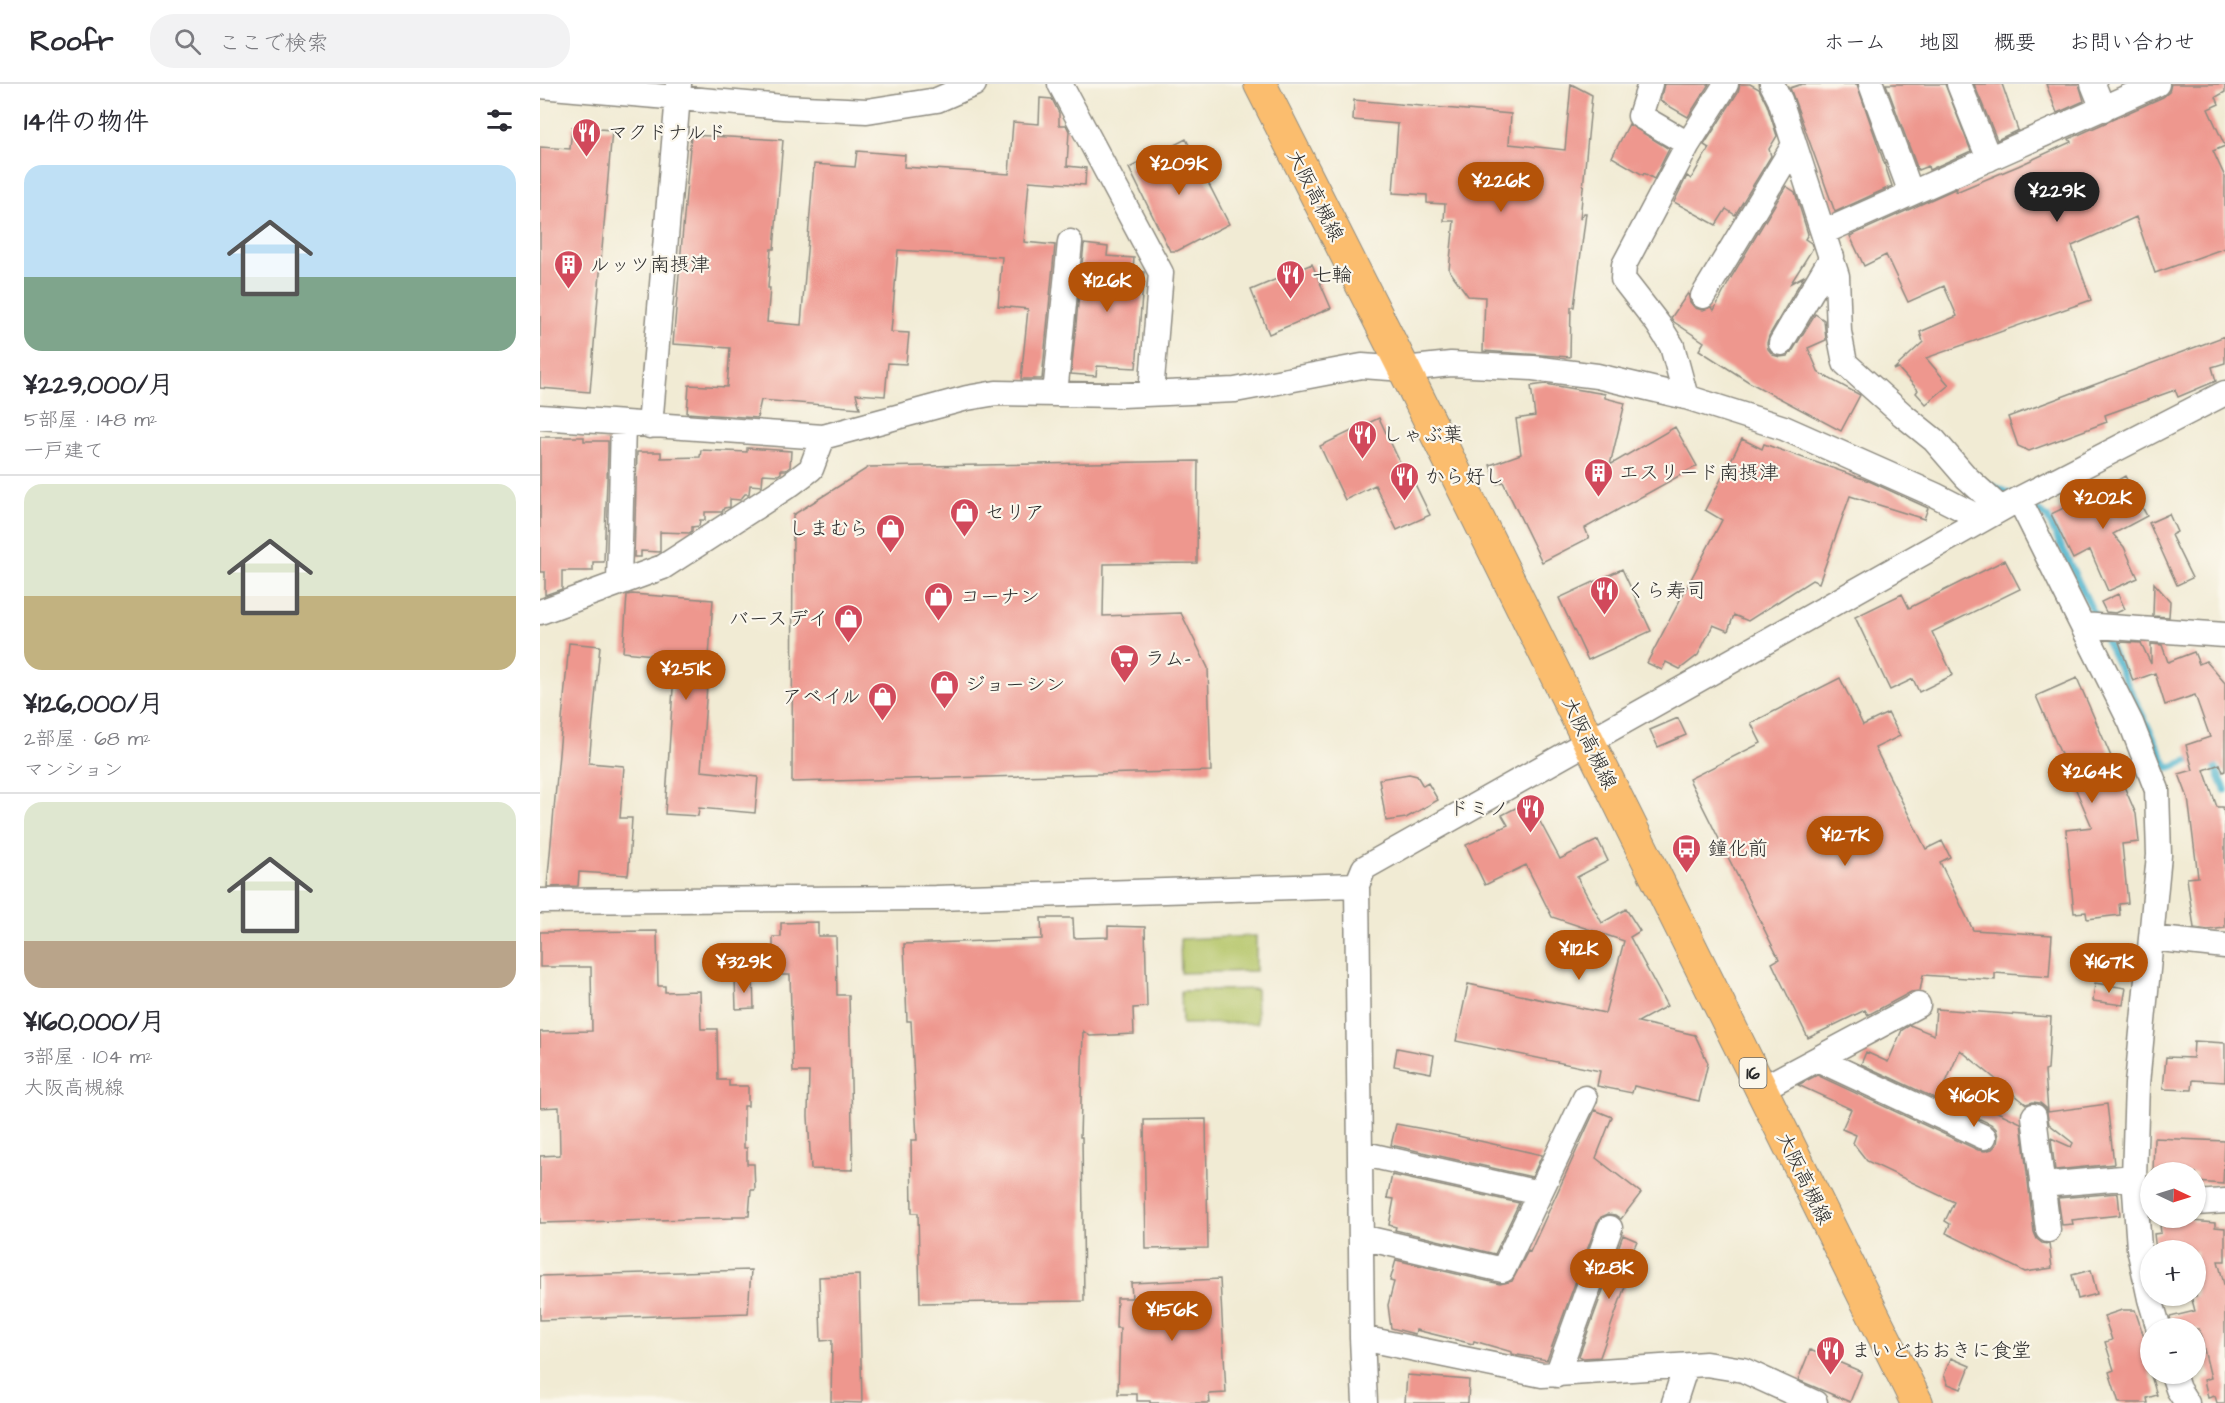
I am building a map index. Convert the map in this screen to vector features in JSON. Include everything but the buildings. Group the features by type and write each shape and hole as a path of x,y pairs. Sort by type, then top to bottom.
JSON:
{"main road":[{"name":"大阪高槻線","path":"1260,84 1404,369 1917,1403"}],"street":[{"path":"540,86 678,91 783,107 867,111 938,99 974,84"},
{"path":"1060,84 1161,273 1151,393"},
{"path":"1650,84 1640,116 1688,144"},
{"path":"1686,397 1672,346 1623,279 1624,265 1688,144 1726,84"},
{"path":"1772,84 1780,100 1837,276 1839,332 1845,363 1903,416 1934,440 1966,477 2001,509 2094,626 2157,790 2159,855 2137,1084 2134,1177 2140,1196"},
{"path":"1872,84 1911,193"},
{"path":"1959,84 1989,159"},
{"path":"2093,84 2103,109"},
{"path":"1824,232 2157,84"},
{"path":"650,426 678,91"},
{"path":"1703,296 1794,145"},
{"path":"1055,394 1070,242"},
{"path":"1781,344 1832,258"},
{"path":"540,417 823,436 967,398 996,393 1122,395 1235,390 1362,366 1404,369 1451,364 1533,368 1597,376 1686,397 1784,428 1935,495 2001,509"},
{"path":"1365,1403 1362,1338 1357,885 1364,868 2001,509 2225,393"},
{"path":"619,581 623,424"},
{"path":"540,612 619,581 663,567 811,469 823,436"},
{"path":"2094,626 2225,635"},
{"path":"540,902 936,898 1357,885"},
{"path":"2151,938 2225,946"},
{"path":"1761,1089 1918,1005"},
{"path":"1816,1059 1984,1137"},
{"path":"1361,1237 1503,1270 1585,1098"},
{"path":"2034,1116 2048,1230"},
{"path":"1360,1153 1539,1193"},
{"path":"2042,1185 2134,1177"},
{"path":"2206,1202 2225,1201"},
{"path":"1557,1375 1610,1228"},
{"path":"2142,1228 2139,1248 2156,1318"},
{"path":"1362,1338 1542,1375 1706,1364 1743,1370 1815,1403"},
{"path":"1674,1403 1686,1366"}],"green space":[{"path":"1256,936 1256,971 1181,973 1180,939"},
{"path":"1256,989 1257,1023 1182,1024 1181,991"}],"waterway":[{"path":"1988,484 2013,496"},
{"path":"2033,508 2047,517 2098,622"},
{"path":"2102,632 2168,768 2196,758"},
{"path":"2212,759 2225,790"}],"place":[{"name":"マクドナルド","path":"587,158"},
{"name":"ルッツ南摂津","path":"569,290"},
{"name":"七輪","path":"1291,300"},
{"name":"しゃぶ葉","path":"1362,460"},
{"name":"エスリード南摂津","path":"1598,498"},
{"name":"から好し","path":"1404,502"},
{"name":"セリア","path":"964,538"},
{"name":"しまむら","path":"890,554"},
{"name":"くら寿司","path":"1605,616"},
{"name":"コーナン","path":"939,622"},
{"name":"バースデイ","path":"849,644"},
{"name":"ラム−","path":"1124,684"},
{"name":"ジョーシン","path":"944,710"},
{"name":"アベイル","path":"882,722"},
{"name":"ドミノ","path":"1530,834"},
{"name":"鐘化前","path":"1687,874"},
{"name":"まいどおおきに食堂","path":"1830,1376"}]}
